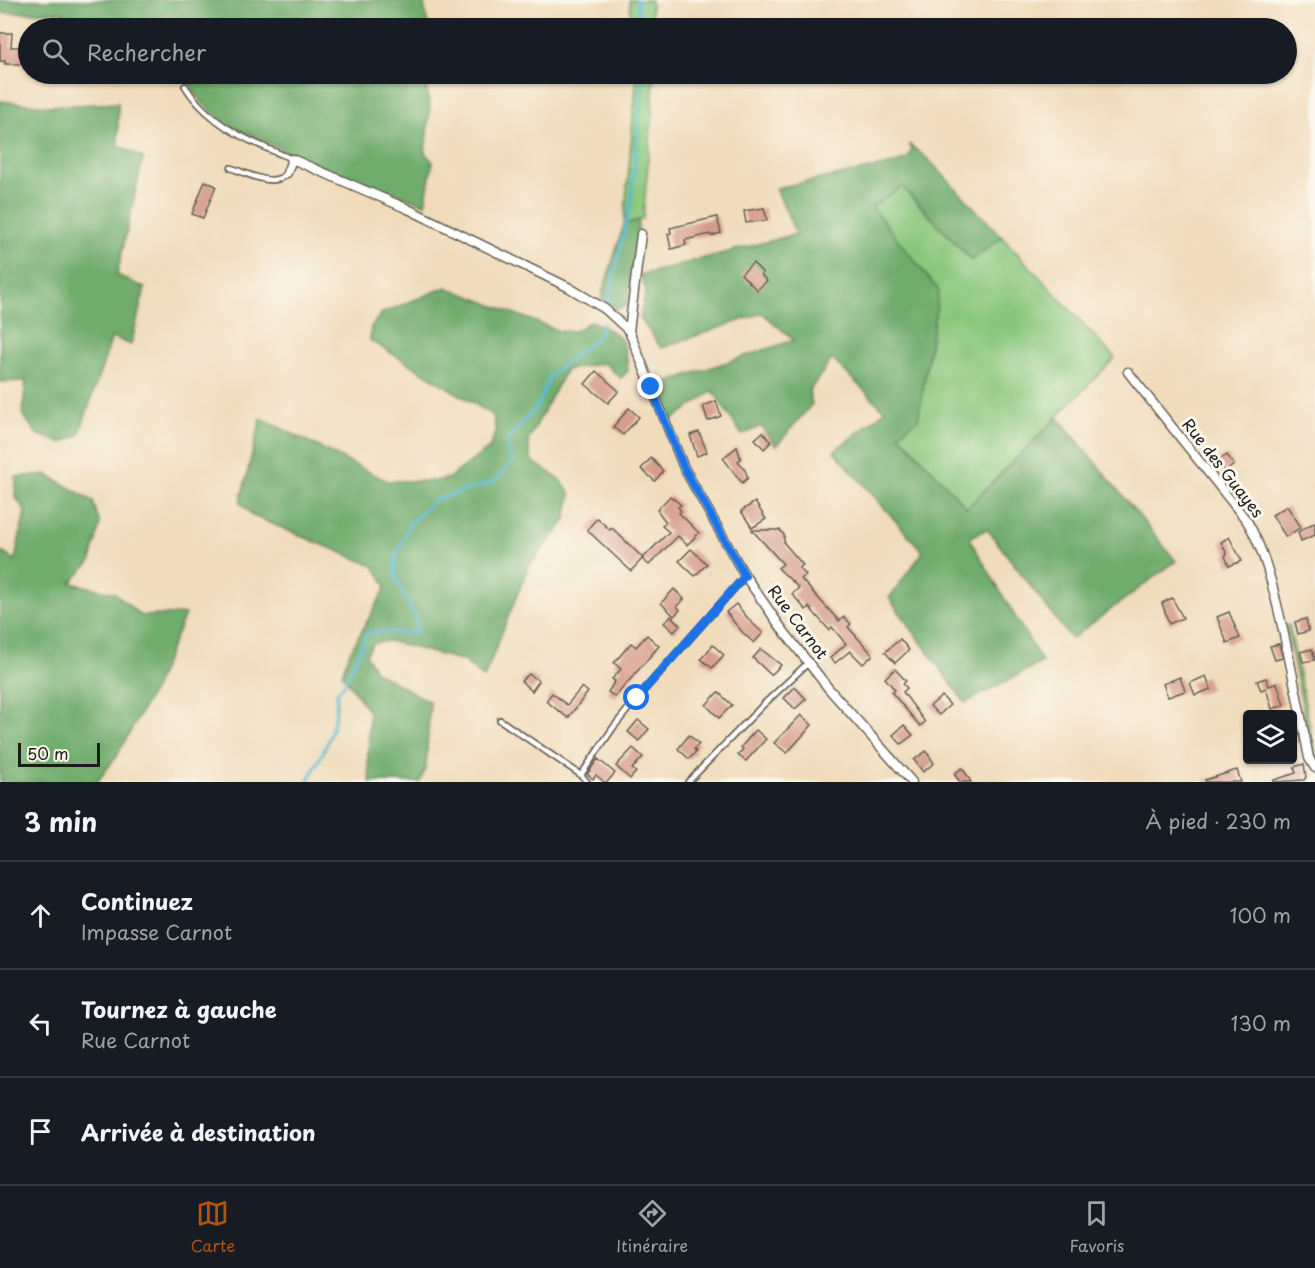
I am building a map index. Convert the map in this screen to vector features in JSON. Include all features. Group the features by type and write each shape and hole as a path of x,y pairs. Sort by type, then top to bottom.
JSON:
{"street":[{"path":"287,173 292,159 408,209 568,287 605,309 629,331"},
{"path":"629,331 641,234"},
{"name":"Rue Carnot","path":"629,331 684,468 745,576 808,663 912,782"},
{"name":"Rue des Guayes","path":"1128,372 1247,521 1258,541 1266,563 1294,675 1309,758 1315,768"}],"lane":[{"path":"185,86 199,106 219,123 250,141 292,159"},
{"path":"231,168 272,181 280,179 287,173"},
{"path":"581,775 637,698 745,576"},
{"path":"688,782 764,704 808,663"},
{"path":"500,720 581,775 587,782"}],"green space":[{"path":"0,0 423,0 427,18 61,18 64,12 0,13"},
{"path":"629,0 651,0 652,18 632,18"},
{"path":"190,84 427,84 430,106 425,153 433,162 425,204 308,162 225,123 200,101"},
{"path":"636,84 654,84 643,219 624,224"},
{"path":"0,101 50,106 118,103 118,145 143,158 117,275 145,288 131,345 112,337 79,435 61,443 37,434 22,414 26,381 0,382"},
{"path":"909,144 928,159 1002,237 972,260 902,187 872,207 939,291 918,419 899,434 967,508 1058,417 1176,561 1071,639 987,529 969,538 1042,662 965,703 889,598 923,552 834,451 885,411 832,359 809,391 812,404 776,446 761,426 742,435 713,391 672,420 655,386 794,340 762,313 661,348 640,318 646,290 640,275 796,234 776,188 894,164 908,158 912,149"},
{"path":"902,186 971,260 1002,237 1115,358 967,508 899,434 872,207"},
{"path":"639,220 627,306 616,309 608,302 601,300 603,291 624,224"},
{"path":"446,287 559,331 575,331 591,321 620,338 628,371 621,378 604,363 566,370 528,441 531,460 560,480 571,495 565,522 529,565 484,678 464,661 389,641 373,643 366,655 376,672 430,702 426,767 420,782 370,782 369,712 342,674 348,656 386,587 374,566 253,516 240,502 261,418 387,481 434,481 449,478 489,448 496,432 493,415 370,340 371,327 382,313"},
{"path":"46,474 93,501 100,524 91,561 71,583 115,593 141,616 185,614 154,689 116,757 97,782 0,782 0,551 15,560 25,511 15,496 16,477"},
{"path":"1289,625 1313,742 1315,742 1315,756 1313,756 1286,626"}],"building":[{"path":"0,33 12,33 11,47 18,47 18,64 5,64 5,61 0,61"},
{"path":"205,181 216,186 203,218 192,214"},
{"path":"764,208 767,220 746,223 744,211"},
{"path":"717,217 721,233 685,240 686,245 671,249 668,234 671,233 670,228"},
{"path":"753,263 767,281 757,290 741,274"},
{"path":"596,371 619,391 608,403 585,384"},
{"path":"716,401 721,416 708,421 703,406"},
{"path":"629,408 639,417 623,435 613,427"},
{"path":"699,432 707,452 697,456 690,435"},
{"path":"763,432 771,442 764,449 755,439"},
{"path":"737,447 741,459 738,461 748,478 742,483 723,458"},
{"path":"1227,455 1234,465 1225,471 1218,461"},
{"path":"651,458 663,471 655,481 641,469"},
{"path":"670,496 681,505 678,507 681,511 679,513 699,533 687,545 678,536 649,565 642,559 669,532 662,526 666,522 657,510"},
{"path":"755,502 766,519 752,528 741,511"},
{"path":"1287,506 1301,527 1286,537 1272,515"},
{"path":"597,518 610,530 612,528 643,558 631,571 587,530"},
{"path":"1315,522 1315,535 1301,541 1298,532"},
{"path":"752,530 780,530 784,535 784,543 803,565 799,568 806,575 801,579 839,621 844,617 851,624 848,627 873,655 863,664 850,651 835,663 830,658 846,644 832,627 829,630 809,607 806,610 792,594 799,588 778,568 783,564"},
{"path":"1229,537 1242,561 1229,566 1225,556 1227,554 1221,542"},
{"path":"691,549 707,564 695,576 679,561"},
{"path":"674,589 684,599 677,606 680,610 674,616 661,603"},
{"path":"1172,598 1183,618 1169,624 1162,603"},
{"path":"736,604 763,633 754,643 726,612"},
{"path":"1229,612 1240,638 1227,643 1217,617"},
{"path":"671,616 680,625 674,632 664,623"},
{"path":"1306,619 1309,631 1298,634 1295,622"},
{"path":"647,635 659,646 615,697 608,692 615,681 612,679 621,669 614,663 631,643 636,647"},
{"path":"900,639 909,650 895,663 885,652"},
{"path":"1279,644 1283,658 1275,660 1270,646"},
{"path":"713,645 724,655 712,668 701,659"},
{"path":"761,649 781,665 771,675 753,658"},
{"path":"1312,649 1315,660 1303,662 1300,652"},
{"path":"895,669 906,681 903,684 907,688 903,692 925,722 920,726 892,693 895,690 885,678"},
{"path":"529,674 539,681 532,691 521,681"},
{"path":"1206,676 1211,689 1195,695 1190,683"},
{"path":"1180,677 1185,691 1168,697 1163,684"},
{"path":"1266,678 1269,686 1277,683 1284,705 1272,709 1266,688 1261,690 1257,681"},
{"path":"582,687 588,692 568,718 546,701 552,693 567,705"},
{"path":"795,687 806,699 795,709 784,698"},
{"path":"718,692 732,705 719,718 706,705"},
{"path":"942,696 950,705 939,715 930,706"},
{"path":"801,715 812,725 787,753 774,743"},
{"path":"638,720 649,729 639,741 628,732"},
{"path":"904,725 913,735 901,744 893,735"},
{"path":"756,730 766,739 746,761 738,755 743,749 741,747"},
{"path":"689,735 699,744 694,749 696,752 689,759 678,749"},
{"path":"633,748 643,757 632,769 636,772 630,779 616,766"},
{"path":"926,751 934,763 923,772 914,760"},
{"path":"598,759 615,773 607,782 596,775 593,779 587,774"},
{"path":"1304,764 1306,777 1304,780 1274,782 1274,780 1296,773 1294,767"},
{"path":"962,768 971,782 960,782 954,774"},
{"path":"1237,770 1241,782 1206,782 1205,780"}],"waterway":[{"path":"637,0 639,18"},
{"path":"608,302 631,201 642,84"},
{"path":"307,782 332,729 337,692 343,686 368,632 412,634 417,630 417,622 395,576 396,556 410,523 435,500 493,482 512,463 507,441 539,404 550,375 598,337 603,323"}],"route":[{"path":"637,698 745,576 684,468 651,387"}]}
